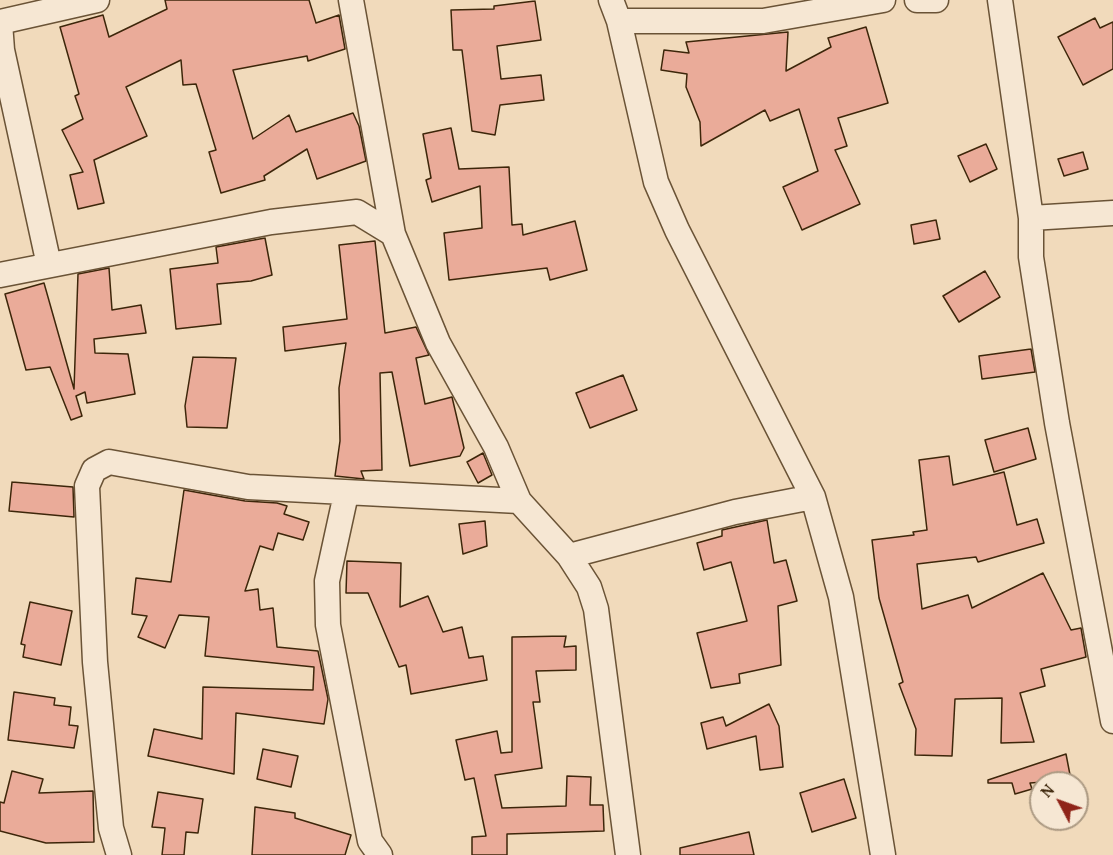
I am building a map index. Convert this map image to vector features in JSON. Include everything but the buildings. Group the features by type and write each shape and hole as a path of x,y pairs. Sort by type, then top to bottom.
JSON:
{"street":[{"path":"49,265 2,50 0,22 98,0"},
{"path":"351,0 393,234 438,343 496,447 519,501 569,556 589,587 596,609 628,855"},
{"path":"883,0 763,21 615,11 656,182 677,230 813,497 841,597 884,855"},
{"path":"917,0 936,0"},
{"path":"1000,0 1031,218 1031,257 1057,423 1113,721"},
{"path":"357,212 385,183"},
{"path":"0,275 271,222 357,212 393,234"},
{"path":"1031,218 1113,213"},
{"path":"119,855 111,828 95,662 87,486 94,470 109,462 248,487 346,494 519,501"},
{"path":"346,494 327,581 328,625 370,841 380,855"},
{"path":"569,556 735,512 813,497"}]}
